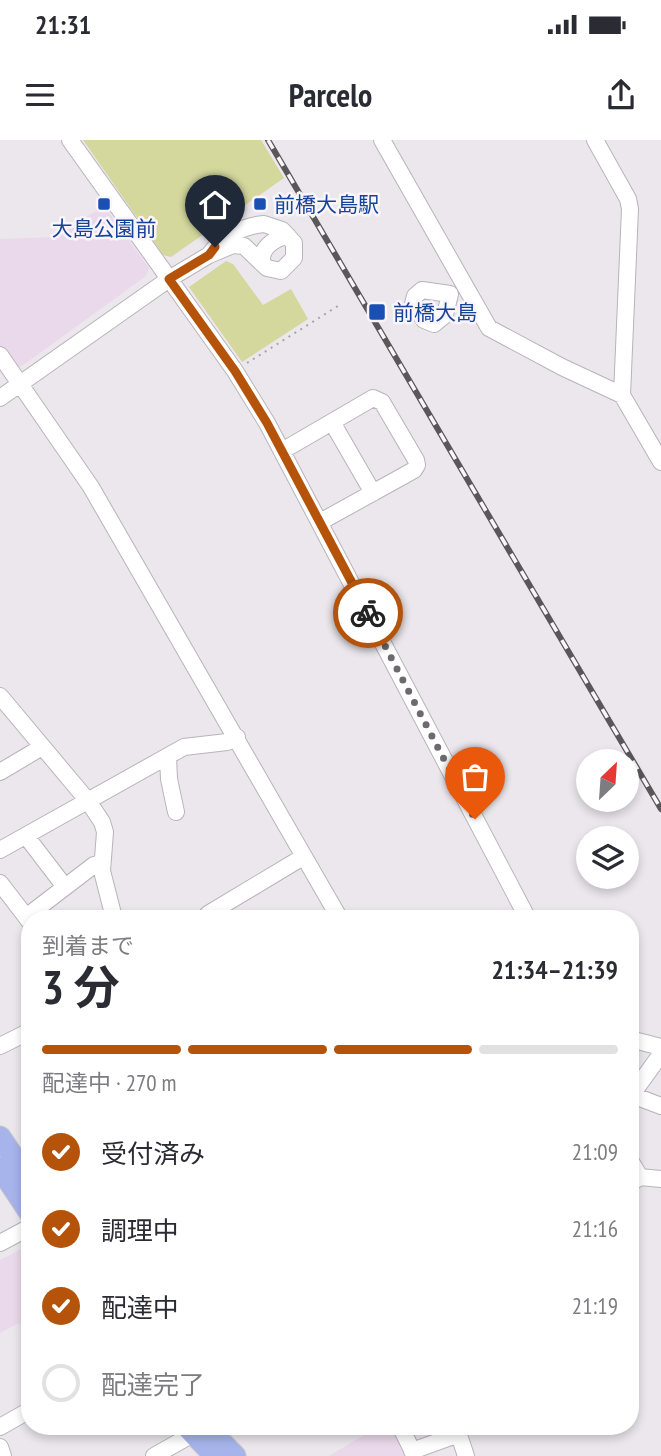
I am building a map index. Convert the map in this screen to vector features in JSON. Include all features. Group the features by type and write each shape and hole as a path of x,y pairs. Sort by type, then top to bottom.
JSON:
{"main road":[{"path":"0,1138 21,1168"},
{"path":"0,1168 21,1200"},
{"path":"199,1435 215,1456"},
{"path":"204,1435 235,1456"}],"street":[{"path":"70,140 235,371 320,522 523,910"},
{"path":"382,140 432,223 457,290 489,328 622,395"},
{"path":"595,140 628,199 630,209 622,395 661,462"},
{"path":"0,398 169,279 209,255 229,246 244,246 276,272 291,263 296,252 294,243 288,236 276,227 264,224 251,225 237,231 215,247 209,255"},
{"path":"262,263 261,256 268,246 278,237 288,236"},
{"path":"0,355 91,486 335,910"},
{"path":"282,451 370,399 379,400 416,460 417,466 414,470 320,522"},
{"path":"332,422 373,493"},
{"path":"0,697 88,800 105,828 102,863 112,910"},
{"path":"0,850 187,746 227,742 237,737"},
{"path":"0,772 42,747"},
{"path":"168,757 169,779 176,812"},
{"path":"26,836 65,887"},
{"path":"215,910 303,857"},
{"path":"38,910 94,865 102,863"},
{"path":"0,883 21,910"},
{"path":"0,1046 21,1036"},
{"path":"639,1041 661,1047"},
{"path":"639,1085 661,1054"},
{"path":"639,1099 661,1106"},
{"path":"639,1181 661,1179"},
{"path":"0,1243 21,1232"},
{"path":"0,1427 21,1415"},
{"path":"154,1456 186,1435"},
{"path":"404,1435 413,1453 448,1435"},
{"path":"460,1435 466,1456"},
{"path":"0,1447 3,1456"}],"path":[{"path":"235,371 338,306"}],"shaded area":[{"path":"104,206 149,268 146,276 19,368 14,367 0,346 0,239 54,237"},
{"path":"21,1250 21,1325 19,1323 0,1333 0,1260"},
{"path":"364,1435 397,1435 407,1456 329,1456"}],"green space":[{"path":"83,140 261,140 284,178 171,257 163,255"},
{"path":"226,261 233,264 263,305 291,289 308,319 242,362 189,287"}],"railway":[{"path":"268,140 661,809"}],"way so far":[{"path":"368,613 475,819"}],"place":[{"name":"大島公園前","path":"104,204"},
{"name":"前橋大島駅","path":"260,204"},
{"name":"前橋大島","path":"377,312"}],"route":[{"path":"215,247 209,255 169,279 235,371 267,423 368,613"}]}
